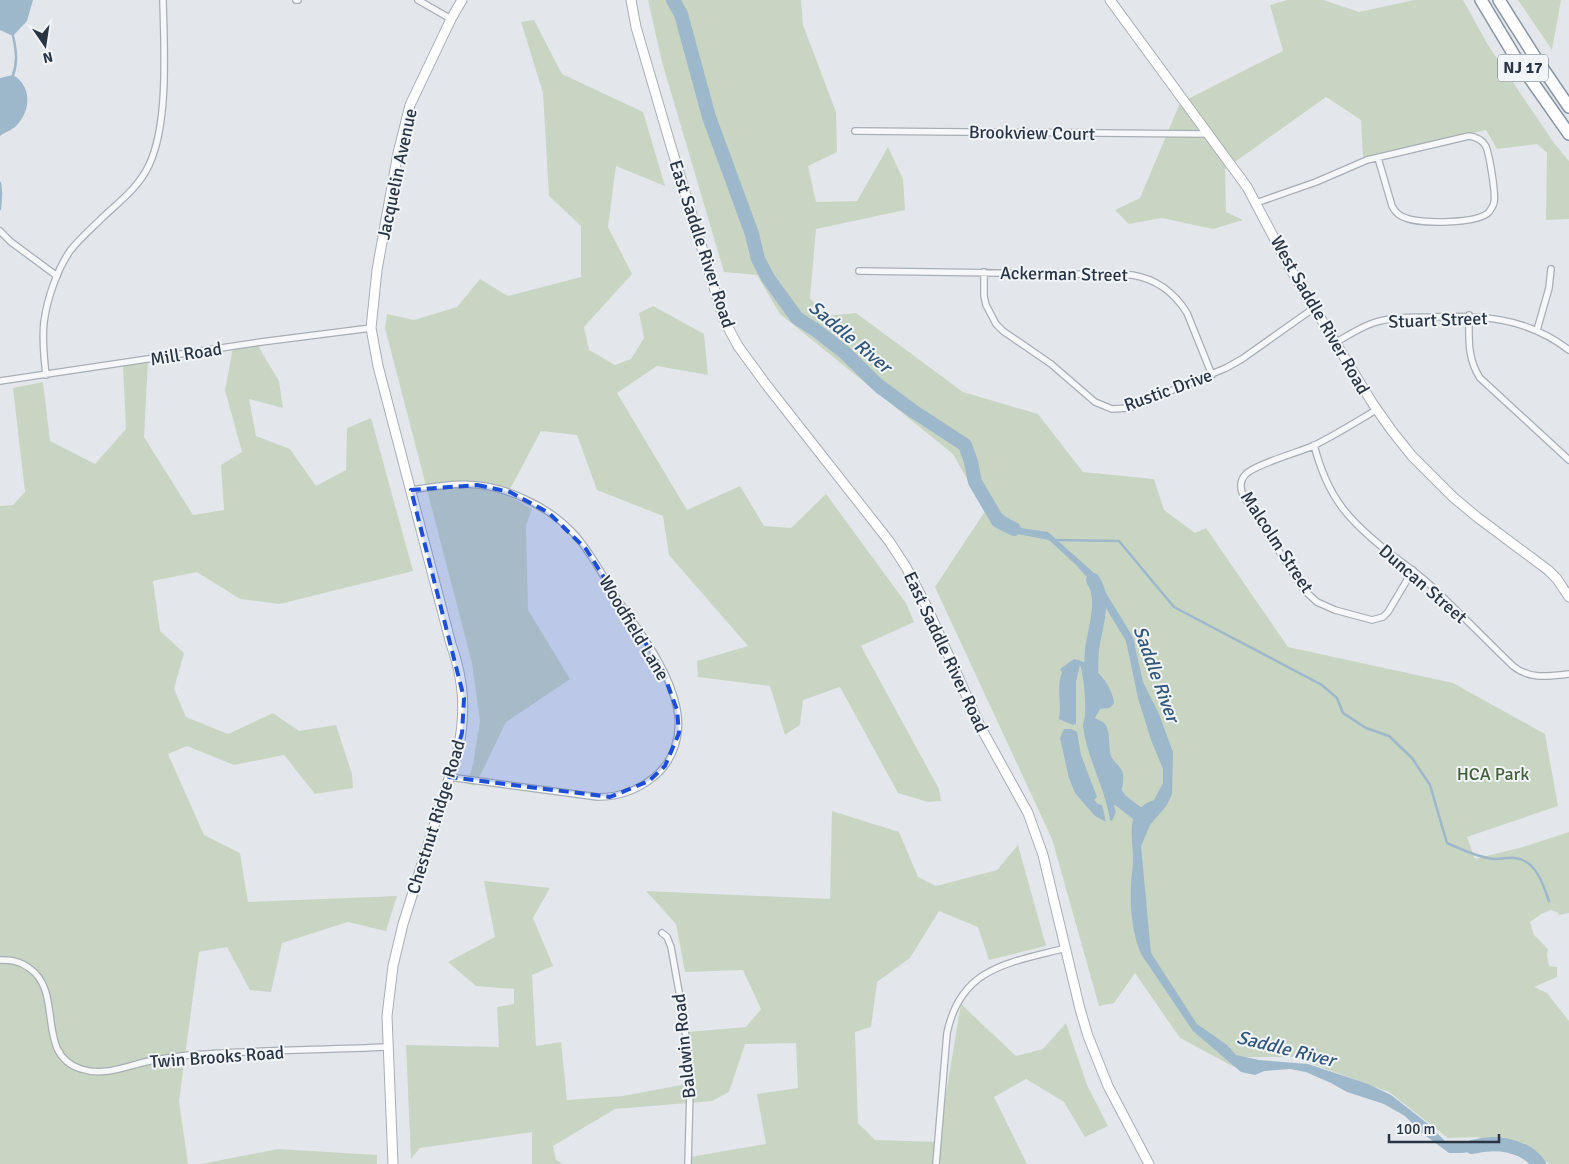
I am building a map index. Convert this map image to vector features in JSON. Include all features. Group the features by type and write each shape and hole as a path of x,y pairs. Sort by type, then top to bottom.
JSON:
{"highway":[{"name":"NJ 17","path":"1481,0 1517,60 1569,134"},
{"name":"NJ 17","path":"1499,0 1534,57 1569,107"}],"street":[{"path":"46,375 44,322 56,276 70,250 136,186 149,166 154,154 161,125 164,58 163,0"},
{"path":"418,0 451,19"},
{"name":"Jacquelin Avenue","path":"371,328 379,261 392,182 406,120 410,106 451,19 462,0"},
{"name":"East Saddle River Road","path":"631,0 636,27 667,134 716,296 728,328 738,346 768,387 883,534 917,586 980,726 1028,813 1043,855 1080,1010 1097,1061 1120,1111 1149,1164"},
{"name":"West Saddle River Road","path":"1110,0 1247,187 1291,270 1376,410 1429,474 1477,517 1548,570 1569,596"},
{"name":"Brookview Court","path":"856,131 1208,134"},
{"path":"1256,203 1316,182 1367,160 1469,136 1475,137 1484,143 1488,149 1495,201 1486,215 1472,220 1437,222 1408,219 1395,212 1392,206 1378,158"},
{"path":"0,232 56,276"},
{"path":"1536,330 1549,288 1552,269"},
{"name":"Ackerman Street","path":"859,271 984,272 1147,278 1158,283 1175,296 1187,313 1212,375"},
{"name":"Rustic Drive","path":"984,272 986,305 996,324 1003,331 1051,364 1094,402 1103,407 1121,409 1129,408 1212,375 1242,359 1314,308"},
{"path":"1469,315 1469,352 1474,370 1480,378 1569,460"},
{"name":"Stuart Street","path":"1335,343 1357,330 1387,320 1469,315 1496,318 1536,330 1569,350"},
{"name":"Mill Road","path":"0,381 261,342 371,328"},
{"name":"Chestnut Ridge Road","path":"371,328 378,366 462,681 464,698 462,733 458,750 396,950 389,991 387,1047 393,1164"},
{"name":"Malcolm Street","path":"1376,410 1342,431 1314,445 1251,469 1246,473 1241,483 1243,495 1304,590 1317,602 1326,607 1372,620 1377,619 1388,612 1413,570"},
{"name":"Duncan Street","path":"1314,445 1322,474 1330,491 1348,517 1361,530 1413,570 1516,669 1539,677 1569,674"},
{"name":"Woodfield Lane","path":"411,490 453,484 494,488 525,499 562,523 586,550 655,658 668,683 677,710 679,733 665,766 649,781 624,793 610,797 592,797 449,777"},
{"name":"Baldwin Road","path":"662,933 668,938 671,947 686,1037 690,1090 688,1164"},
{"path":"936,1164 947,1033 959,999 969,987 991,970 1006,964 1066,948"},
{"name":"Twin Brooks Road","path":"0,960 10,960 25,965 39,977 47,994 53,1037 58,1053 70,1065 88,1071 110,1071 142,1063 190,1055 387,1047"}],"highlighted area":[{"path":"477,485 510,492 549,513 586,549 662,669 677,710 679,733 665,766 649,781 610,797 449,777 462,733 464,698 411,490"}],"green space":[{"name":"HCA Park","path":"648,0 801,0 803,25 836,112 837,152 808,166 816,202 857,201 888,147 903,179 905,210 816,229 810,298 826,316 856,313 963,392 1038,414 1083,472 1154,479 1164,510 1195,533 1206,528 1288,647 1453,683 1545,734 1558,806 1467,837 1475,859 1523,847 1569,832 1569,913 1559,915 1551,910 1530,922 1534,935 1548,949 1549,966 1557,967 1557,977 1534,987 1547,993 1569,1021 1569,1164 1549,1164 1524,1143 1475,1137 1448,1138 1389,1092 1293,1057 1235,1057 1234,1067 1180,1038 1135,973 1114,1003 1099,1006 1052,839 935,587 985,511 953,454 780,314 757,275 724,272 662,62"},
{"path":"1287,0 1323,0 1359,12 1414,0 1463,0 1488,45 1554,143 1569,161 1569,219 1546,220 1547,153 1537,144 1497,149 1486,130 1363,157 1361,120 1326,97 1225,169 1226,212 1243,220 1213,229 1162,218 1129,224 1115,210 1140,198 1180,103 1283,51 1270,5"},
{"path":"1518,0 1561,0 1552,50"},
{"path":"534,20 562,74 643,112 665,186 616,166 608,227 632,274 584,327 589,350 615,365 631,359 644,338 639,313 653,306 704,334 708,375 657,366 617,393 687,510 740,486 764,526 791,528 826,494 906,603 914,622 861,646 939,789 941,801 928,802 898,793 840,687 803,700 800,725 785,735 770,686 698,677 697,661 748,646 669,555 663,516 597,490 577,435 541,431 507,495 532,509 526,525 528,610 570,679 506,722 475,786 467,784 473,765 480,721 472,663 385,328 387,314 414,320 457,307 480,279 508,296 581,277 581,226 549,196 543,93 521,22"},
{"path":"257,344 279,381 283,408 249,399 256,436 290,449 316,486 346,470 347,428 371,418 413,571 280,604 240,599 197,572 153,581 160,631 184,653 174,689 186,717 228,734 273,713 299,731 336,725 352,774 353,788 315,794 284,755 234,765 187,746 168,754 204,835 240,853 248,902 397,896 386,931 348,922 282,943 271,992 250,990 227,947 199,952 179,1101 188,1164 0,1164 0,506 13,505 25,492 13,388 43,382 50,441 95,464 126,429 123,365 148,361 144,437 193,515 224,510 221,465 242,452 225,390 233,348"},
{"path":"832,811 899,832 918,877 936,886 997,870 1018,845 1046,946 989,960 978,927 939,911 910,958 877,982 871,1027 855,1032 858,1123 875,1140 938,1142 961,1004 1016,1056 1043,1049 1066,1023 1087,1085 1108,1126 1085,1137 1064,1102 1026,1079 994,1097 1027,1164 690,1164 690,1157 766,1144 757,1094 798,1088 796,1043 745,1044 729,1092 712,1101 615,1109 553,1146 556,1160 563,1164 532,1164 532,1132 420,1148 411,1159 406,1045 499,1047 497,1007 514,1004 514,989 476,986 448,962 495,937 484,881 550,888 533,918 553,966 532,975 536,1046 561,1042 567,1100 623,1096 692,1083 688,1032 746,1027 761,1009 743,970 685,972 676,924 646,891 830,899"},
{"path":"278,1149 377,1155 377,1164 201,1164"}],"water":[{"path":"0,0 33,0 27,21 13,36 0,30"},
{"path":"13,75 24,85 27,105 22,119 17,125 0,136 0,78"},
{"path":"1001,513 1021,528 1048,532 1093,572 1133,637 1143,682 1159,714 1173,752 1172,794 1167,805 1150,825 1141,846 1151,953 1197,1024 1227,1045 1236,1055 1259,1060 1308,1064 1368,1084 1391,1095 1427,1123 1446,1142 1457,1143 1493,1137 1509,1139 1539,1155 1546,1164 1536,1163 1509,1153 1507,1147 1501,1143 1494,1142 1470,1152 1449,1153 1422,1133 1405,1116 1384,1104 1347,1092 1306,1072 1290,1069 1264,1071 1255,1075 1241,1072 1193,1031 1141,954 1132,920 1132,824 1139,810 1154,800 1163,783 1163,769 1151,740 1138,698 1126,641 1087,577 1076,565 1049,540 1006,532 997,523"},
{"path":"1074,659 1088,664 1100,675 1110,689 1114,703 1109,708 1100,709 1095,718 1103,722 1107,727 1111,756 1123,773 1122,788 1114,806 1116,812 1112,821 1110,820 1108,808 1085,738 1083,726 1085,697 1080,665 1076,681 1076,724 1073,725 1059,719 1059,684 1062,672 1060,669"},
{"path":"1064,729 1071,729 1077,732 1081,755 1097,797 1094,800 1102,805 1106,822 1095,816 1075,793 1069,778 1060,738"}],"waterway":[{"name":"Saddle River","path":"673,0 681,14 709,117 752,234 758,259 768,278 797,318 844,352 879,386 965,445 975,482 998,521 1014,529"},
{"path":"13,36 16,65 13,75"},
{"path":"0,183 0,209"},
{"path":"1055,540 1119,541 1174,607 1322,685 1337,698 1343,713 1366,728 1389,736 1412,758 1430,785 1447,843 1483,857 1495,859 1515,858 1528,863 1538,874 1549,901"},
{"name":"Saddle River","path":"1091,684 1092,649 1099,605 1099,596 1093,580"},
{"name":"Saddle River","path":"1109,784 1120,800 1142,817 1140,828"},
{"name":"Saddle River","path":"1472,1147 1499,1144 1517,1148 1532,1157 1539,1164"}]}
